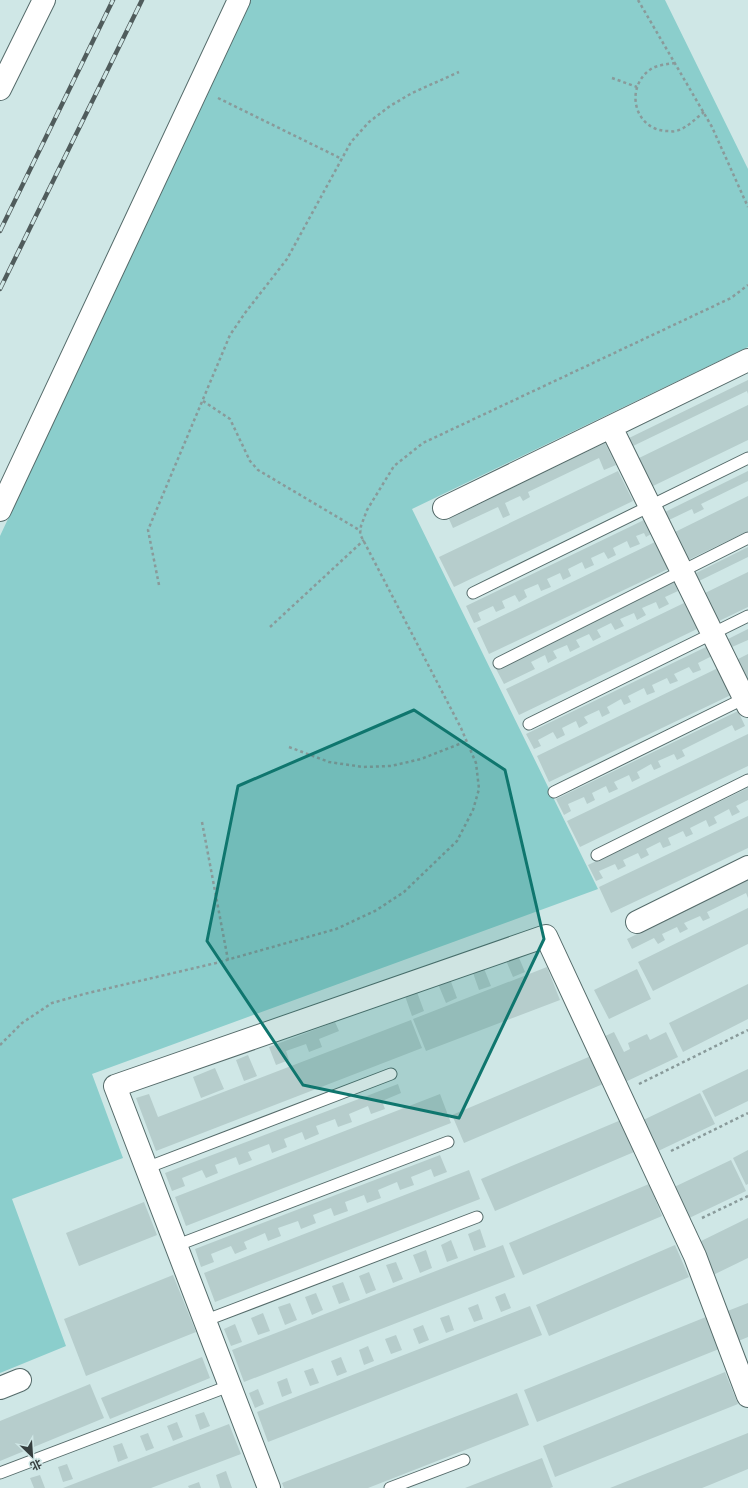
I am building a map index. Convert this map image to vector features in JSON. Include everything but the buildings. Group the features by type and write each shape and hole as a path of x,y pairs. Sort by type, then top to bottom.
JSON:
{"street":[{"path":"0,89 44,0"},
{"path":"0,510 240,0"},
{"path":"444,508 748,360"},
{"path":"611,427 747,700"},
{"path":"637,922 748,866"},
{"path":"268,1488 115,1086 546,936 695,1256 748,1396"}],"lane":[{"path":"473,593 748,458"},
{"path":"499,663 748,538"},
{"path":"530,724 748,616"},
{"path":"554,792 747,700"},
{"path":"597,855 748,780"},
{"path":"146,1168 390,1074"},
{"path":"175,1246 448,1142"},
{"path":"204,1321 477,1217"},
{"path":"0,1473 229,1386"},
{"path":"390,1488 464,1460"}],"path":[{"path":"638,0 712,127 748,207"},
{"path":"675,63 652,69 640,79 635,94 637,110 645,123 659,131 675,131 690,124 704,112"},
{"path":"159,585 148,530 230,335 287,259 355,137 369,122 390,106 412,93 459,72"},
{"path":"612,78 637,87"},
{"path":"198,88 342,159"},
{"path":"0,1045 22,1023 52,1003 228,960 336,929 375,911 404,892 457,841 473,810 479,789 476,763 461,728 360,534 361,526 367,510 394,466 423,443 731,298 748,285"},
{"path":"203,400 230,419 250,461 258,470 361,531"},
{"path":"270,627 364,540"},
{"path":"289,747 329,762 363,767 391,766 421,759 466,741"},
{"path":"202,822 228,960"},
{"path":"620,1094 748,1030"},
{"path":"651,1161 748,1113"},
{"path":"682,1228 748,1196"}],"highlighted area":[{"path":"414,710 505,770 544,939 459,1118 303,1085 207,941 238,786"}],"shaded area":[{"path":"251,0 665,0 748,169 748,347 412,509 598,889 92,1074 123,1158 12,1199 66,1346 0,1373 0,536"}],"railway":[{"path":"0,231 113,0"},
{"path":"0,289 142,0"}]}
